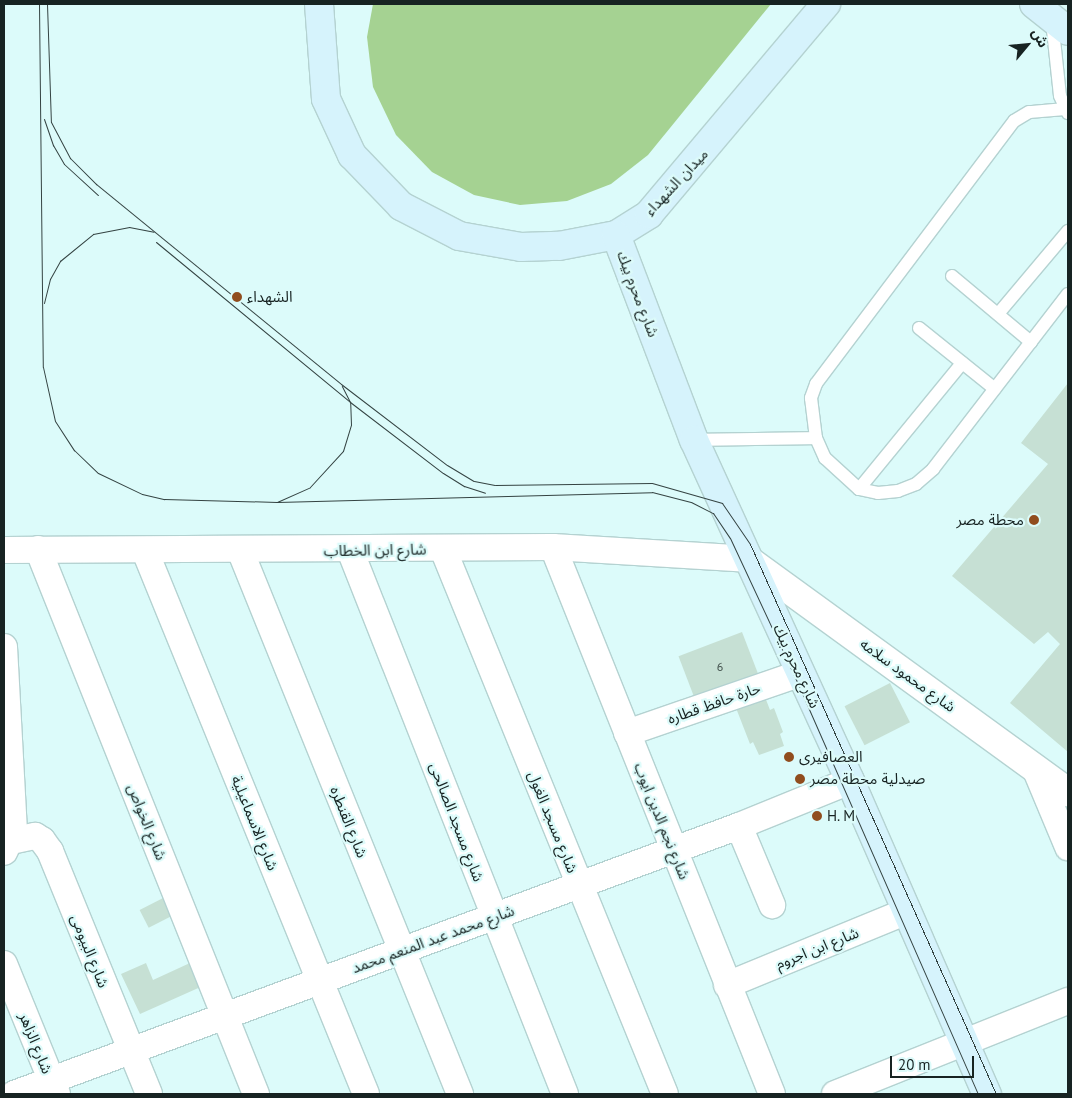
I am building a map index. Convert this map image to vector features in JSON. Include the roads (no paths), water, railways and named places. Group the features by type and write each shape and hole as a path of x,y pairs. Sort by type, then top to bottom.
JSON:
{"main road":[{"name":"ميدان الشهداء","path":"319,4 326,99 352,155 401,206 459,236 520,246 559,246 616,236 649,214 676,186 826,4"},
{"name":"شارع محرم بيك","path":"616,236 694,440 850,781 987,1094"}],"street":[{"name":"شارع ابن الخطاب","path":"4,550 350,550 553,547 747,559"},
{"name":"شارع نجم الدين ايوب","path":"553,547 772,1094"},
{"name":"شارع الخواص","path":"38,549 256,1094"},
{"name":"شارع مسجد الغول","path":"443,549 578,885 665,1094"},
{"name":"شارع القنطره","path":"240,550 460,1094"},
{"name":"شارع مسجد الصالحى","path":"350,550 565,1094"},
{"name":"شارع الاسماعيلية","path":"145,551 366,1094"},
{"name":"شارع محمود سلامه","path":"747,559 1068,792"},
{"path":"4,649 7,762 14,830 7,847"},
{"name":"حارة حافظ قطاره","path":"627,734 801,673"},
{"path":"1036,768 1068,847"},
{"name":"شارع محمد عبد المنعم محمد","path":"14,1094 54,1087 131,1051 739,826 850,781"},
{"path":"739,826 772,905"},
{"name":"شارع البيومى","path":"7,847 35,836 42,840 50,851 149,1094"},
{"name":"شارع ابن اجروم","path":"727,985 907,912"},
{"name":"شارع الزاهر","path":"4,964 54,1087"},
{"path":"836,1094 965,1044 1068,1001"}],"lane":[{"path":"1051,18 1060,96 1067,111 1021,114 816,384 811,398 816,438 825,458 859,489 888,492 916,484 933,469 1068,294"},
{"path":"998,314 1068,231"},
{"path":"952,276 1032,342"},
{"path":"919,328 995,389"},
{"path":"859,489 962,363"},
{"path":"694,440 816,438"}],"tram line":[{"path":"39,4 43,367 55,421 74,450 98,473 142,494 164,499 277,502 310,487 343,451 351,425 350,402 342,386"},
{"path":"47,4 51,122 70,158 96,184 341,384 447,465 474,481 495,485 652,483 722,503 750,544 996,1094"},
{"path":"44,119 53,145 64,164 98,195"},
{"path":"44,303 50,279 60,261 93,234 129,227 154,232"},
{"path":"156,242 350,402 443,473 464,486 485,493"},
{"path":"277,502 652,492 691,502 713,513 730,538 794,675 978,1094"}],"place":[{"name":"الشهداء","path":"237,297"},
{"name":"محطة مصر","path":"1034,520"},
{"name":"العصافيرى","path":"789,757"},
{"name":"صيدلية محطة مصر","path":"800,779"},
{"name":"H. M","path":"817,816"}]}
